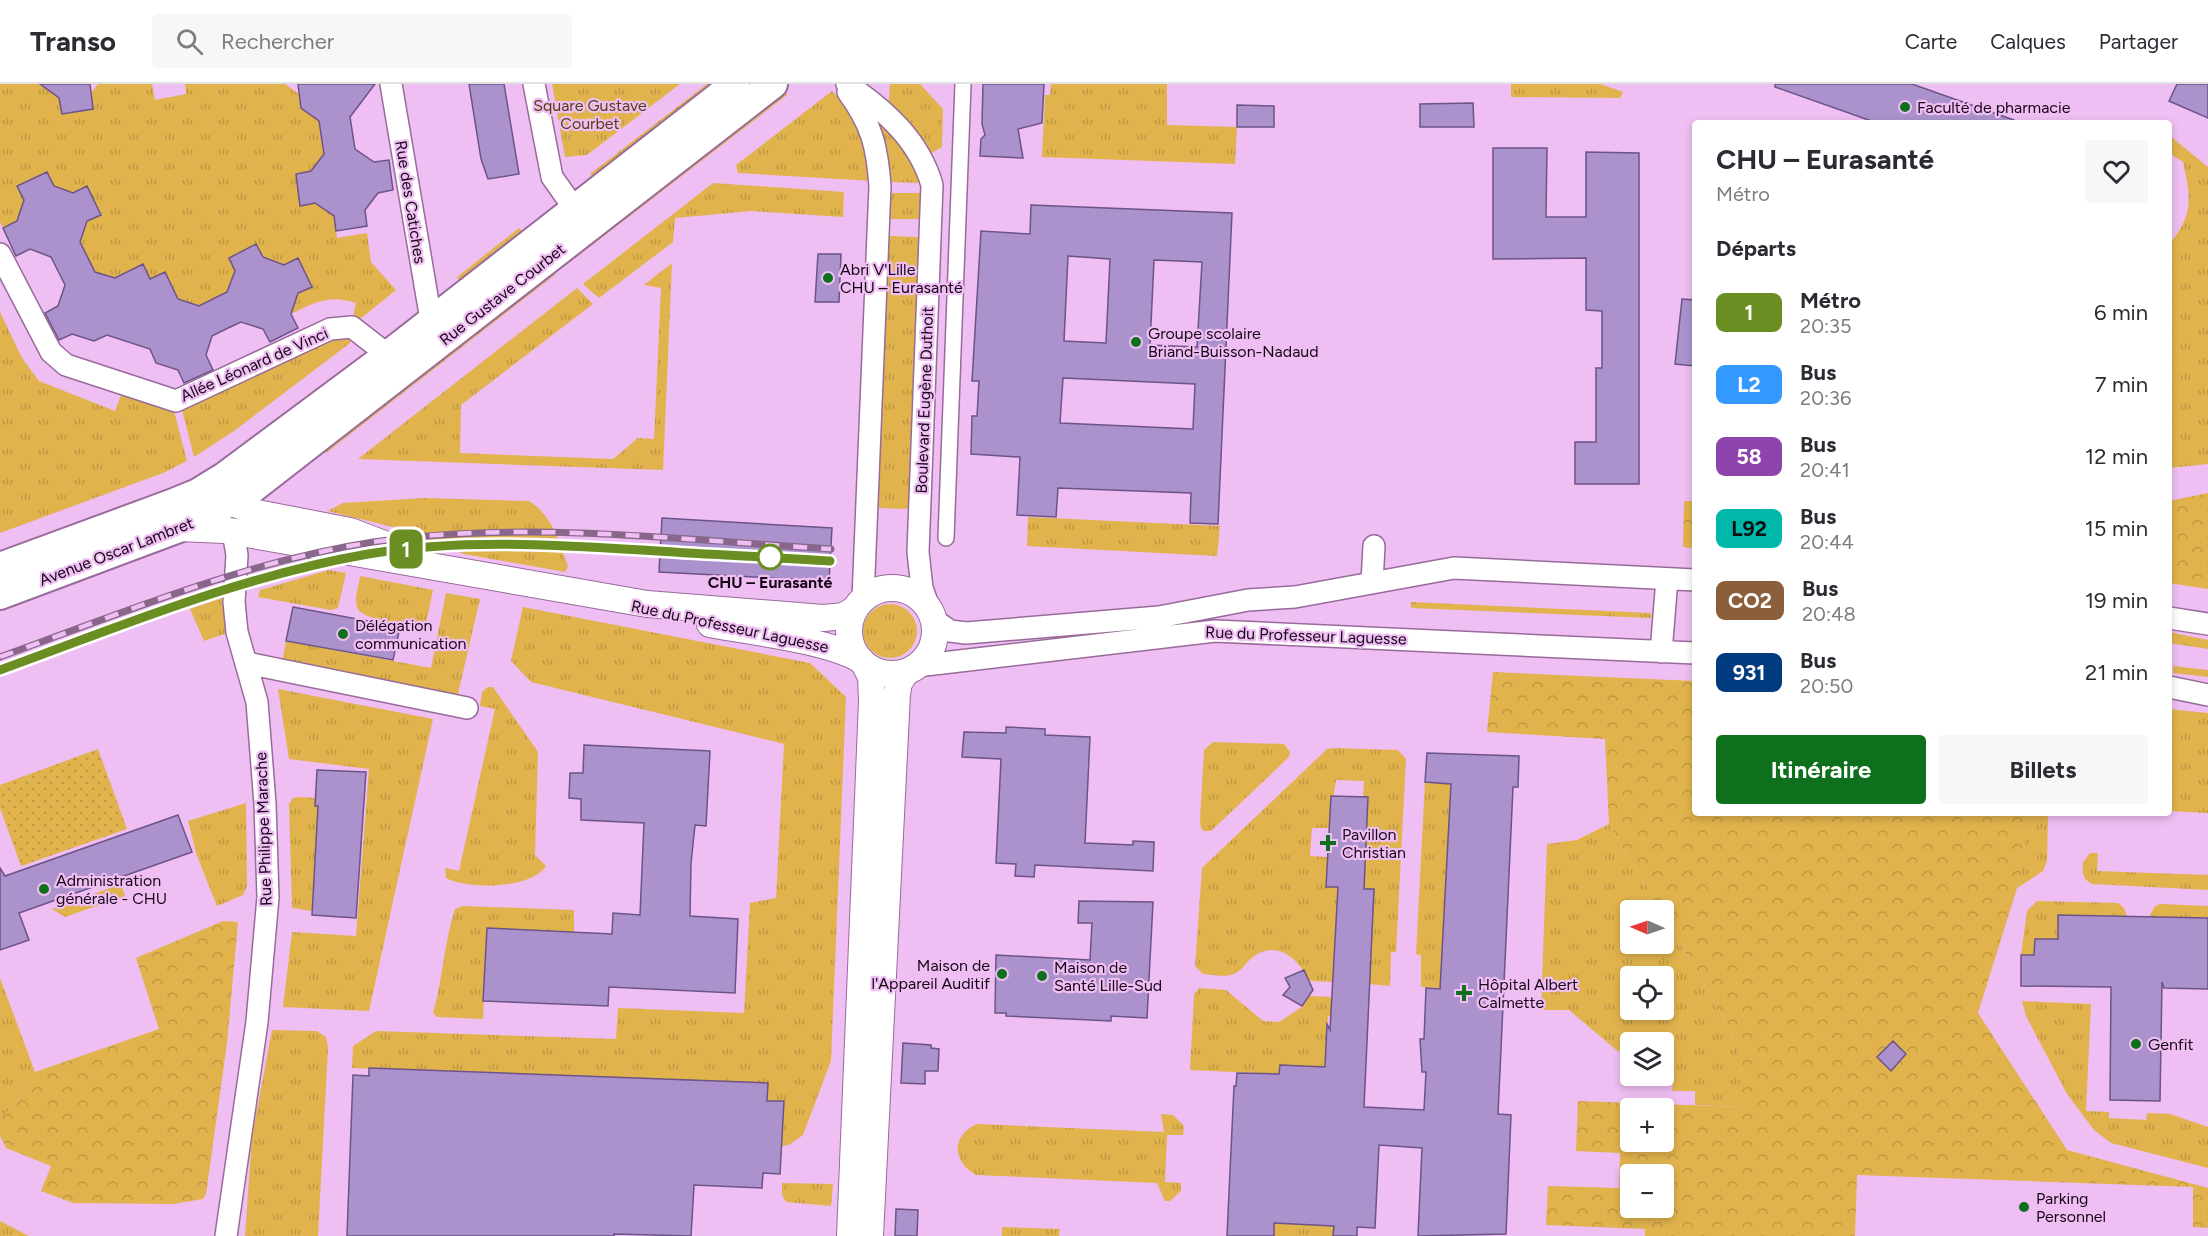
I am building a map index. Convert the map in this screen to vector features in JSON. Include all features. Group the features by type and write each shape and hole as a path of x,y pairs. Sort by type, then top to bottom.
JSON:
{"main road":[{"name":"Rue Gustave Courbet","path":"198,493 250,459 388,355 735,84"},
{"name":"Rue Gustave Courbet","path":"230,502 267,479 773,84"},
{"name":"Avenue Oscar Lambret","path":"0,567 198,493"},
{"name":"Avenue Oscar Lambret","path":"0,595 179,528 230,502"}],"street":[{"name":"Rue des Catiches","path":"391,84 431,320"},
{"path":"534,84 552,177 574,208"},
{"name":"Boulevard Eugène Duthoit","path":"844,84 869,124 876,148 880,186 859,604"},
{"name":"Boulevard Eugène Duthoit","path":"844,84 867,97 903,132 918,150 932,186 918,544 922,588 931,613"},
{"name":"Boulevard Eugène Duthoit","path":"946,538 963,84"},
{"name":"Allée Léonard de Vinci","path":"0,254 51,352 66,365 176,401 330,328 352,327 388,355"},
{"name":"Rue du Professeur Laguesse","path":"198,493 257,513 350,531 407,553 471,572"},
{"name":"Rue du Professeur Laguesse","path":"179,528 211,528 385,560 471,572 596,596 692,609 822,618 844,616 859,604"},
{"name":"Rue Philippe Marache","path":"226,1236 257,1022 268,897 266,804 257,702 237,632 234,602 237,555 233,532"},
{"path":"1372,582 1374,546"},
{"name":"Rue du Professeur Laguesse","path":"931,613 950,631 966,633 1071,625 1159,617 1248,600 1295,597 1455,568 1692,580"},
{"path":"1661,652 1667,579"},
{"path":"850,1236 871,713 871,677 850,639 850,620 859,604 878,590 900,588 915,594 931,613 936,632 932,649 899,683 897,694 870,1236"},
{"name":"Rue du Professeur Laguesse","path":"596,596 689,620 819,645 846,652 863,663"},
{"path":"2172,618 2208,624"},
{"name":"Rue du Professeur Laguesse","path":"912,669 1215,631 1692,654"},
{"path":"247,663 467,708"},
{"path":"863,663 882,673 912,669"},
{"path":"2172,688 2208,695"}],"green space":[{"path":"0,84 42,84 59,98 62,114 93,109 91,93 98,84 152,84 155,100 186,94 185,84 285,84 299,94 301,108 319,121 324,154 311,171 296,174 300,205 315,203 334,216 337,238 367,233 371,262 396,290 359,320 353,317 356,303 338,299 315,303 291,314 298,293 311,287 298,258 284,265 263,257 256,244 229,258 235,271 227,292 199,306 178,299 165,272 150,279 143,265 115,278 95,272 80,242 87,221 101,215 87,186 73,193 54,186 46,172 17,186 24,200 17,221 3,228 0,222"},
{"name":"Square Gustave Courbet","path":"552,84 680,84 587,155 565,157"},
{"path":"707,84 717,84 595,179 590,174"},
{"path":"890,84 920,84 943,109 942,147 930,154 888,110"},
{"path":"1051,84 1167,84 1167,125 1237,127 1235,164 1042,157 1045,95 1050,95"},
{"path":"1511,84 1600,84 1623,92 1620,98 1511,97"},
{"path":"785,89 787,95 565,266 561,262"},
{"path":"832,91 842,102 861,132 874,181 738,173 736,165"},
{"path":"876,119 900,139 923,183 886,182"},
{"path":"2172,137 2208,167 2208,464 2172,468 2172,240 2187,215 2189,196 2183,162 2172,155"},
{"path":"713,183 844,192 843,217 751,211 675,218 673,242 599,298 583,284"},
{"path":"886,193 924,193 924,216 920,219 889,219"},
{"path":"519,228 524,234 461,283 457,277"},
{"path":"890,236 918,237 923,242 912,506 905,509 877,508 883,244"},
{"path":"672,263 663,470 358,459 577,288 593,304 461,405 460,453 613,459 638,438 654,439 661,288 644,285"},
{"path":"551,269 556,274 326,453 322,448"},
{"path":"0,312 22,358 39,381 115,411 121,395 174,411 187,461 163,473 0,533"},
{"path":"335,338 350,338 350,343 234,431 194,457 182,410"},
{"path":"2208,493 2208,589 2172,583 2172,500"},
{"path":"425,498 529,501 544,514 554,530 568,566 565,572 464,554 401,529 328,511 343,503"},
{"path":"1684,501 1692,501 1692,548 1683,547"},
{"path":"1028,517 1220,526 1217,556 1027,546"},
{"path":"329,570 346,573 338,608 331,610 258,597 260,590"},
{"path":"360,576 433,590 425,629 379,620 362,613 356,601"},
{"path":"446,593 480,599 457,698 282,664 286,641 431,668"},
{"path":"224,597 227,633 204,641 190,609"},
{"path":"1411,602 1651,613 1651,618 1411,608"},
{"path":"890,604 900,606 909,612 915,621 917,631 915,641 909,650 900,656 890,658 880,656 871,650 865,641 863,631 865,621 871,612 880,606"},
{"path":"523,607 810,663 846,697 831,1061 803,1135 789,1145 781,1146 783,1101 767,1101 767,1083 352,1068 353,1046 376,1031 616,1039 618,1008 744,1013 750,903 776,898 784,744 531,682 511,661"},
{"path":"2172,633 2208,640 2208,649 2172,643"},
{"path":"2173,666 2208,670 2208,677 2173,673"},
{"path":"1493,672 1692,681 1692,816 2028,816 2017,888 1978,1013 2067,1150 2208,1188 2208,1228 2193,1227 2193,1187 1857,1175 1855,1236 1645,1236 1645,1229 1546,1225 1548,1186 1619,1188 1620,1153 1576,1151 1578,1101 1620,1103 1620,1152 1674,1152 1674,1105 1739,1107 1741,1060 1728,1025 1674,933 1674,900 1654,900 1609,824 1605,739 1487,732"},
{"path":"488,687 493,687 538,752 535,855 546,866 539,874 528,879 484,886 456,882 446,878 445,868 459,871 495,709 480,706 482,692"},
{"path":"278,689 433,719 369,1011 283,1007 292,932 356,936 369,769 289,759"},
{"path":"2172,709 2208,713 2208,813 2172,811"},
{"path":"1213,742 1284,744 1290,752 1289,757 1211,831 1204,831 1200,820 1204,750"},
{"path":"98,749 127,829 21,866 0,808 0,785"},
{"path":"1327,749 1398,750 1406,759 1396,952 1391,952 1390,986 1369,984 1374,890 1364,889 1368,798 1363,797 1364,781 1336,780 1329,828 1312,828 1310,856 1328,857 1326,887 1338,887 1336,982 1309,981 1293,959 1279,951 1270,950 1253,957 1232,975 1203,974 1195,966 1202,868"},
{"path":"1425,782 1451,784 1440,988 1421,987 1421,955 1416,954"},
{"path":"293,798 315,798 315,806 318,806 312,911 292,908 289,804"},
{"path":"246,803 247,886 243,895 217,906 197,856 188,821"},
{"path":"2028,816 2048,816 2047,861 2043,871 2017,888"},
{"path":"1609,824 1654,900 1620,900 1620,954 1674,954 1674,933 1728,1025 1741,1060 1740,1107 1695,1105 1695,1091 1672,1091 1674,1086 1674,1032 1620,1032 1620,1052 1569,1010 1541,1010 1547,844 1577,840"},
{"path":"2090,853 2098,853 2097,871 2208,875 2208,890 2092,884 2083,875 2083,862"},
{"path":"121,884 125,896 65,917 52,909"},
{"path":"2037,901 2118,903 2124,908 2127,916 2059,915 2058,939 2035,939 2034,955 2021,955 2027,911"},
{"path":"2161,904 2208,906 2208,918 2149,917 2155,906"},
{"path":"463,906 574,910 574,932 487,929 483,1019 437,1017 433,1013 451,922 455,909"},
{"path":"223,921 238,922 227,1043 206,1194 203,1199 173,1204 73,1203 41,1191 51,1166 6,1148 0,1136 0,1118 14,1106 35,1072 159,1029 136,958"},
{"path":"0,978 35,1072 14,1106 0,1118"},
{"path":"1199,988 1226,990 1263,1021 1279,1022 1302,1007 1309,996 1335,997 1334,1016 1328,1016 1327,1033 1332,1067 1279,1074 1190,1070 1194,995"},
{"path":"2022,1001 2091,1004 2086,1111 2109,1112 2109,1118 2146,1120 2147,1113 2170,1114 2208,1127 2208,1168 2111,1143 2094,1130 2067,1094 2026,1016"},
{"path":"272,1030 317,1031 326,1037 328,1048 318,1236 245,1236 252,1137"},
{"path":"1161,1114 1173,1115 1184,1126 1183,1135 1167,1135 1165,1182 1181,1183 1181,1191 1170,1201 1165,1201 1157,1183 976,1175 968,1170 959,1156 959,1142 962,1135 977,1124 1164,1132"},
{"path":"782,1183 833,1184 831,1206 786,1202 782,1195"},
{"path":"0,1221 29,1236 0,1236"},
{"path":"1274,1223 1334,1226 1333,1236 1274,1236"},
{"path":"1002,1227 1060,1229 1059,1236 1002,1236"}],"building":[{"path":"40,84 90,84 93,109 62,114 59,98"},
{"path":"298,84 375,84 350,117 355,149 374,162 389,160 393,190 378,193 365,210 367,226 336,231 334,216 315,203 300,206 296,174 311,171 324,154 319,121 301,108"},
{"path":"469,84 504,84 519,174 488,179 481,159"},
{"path":"983,84 1044,84 1042,123 1018,129 1023,158 980,156 981,139 985,135 982,124"},
{"name":"Faculté de pharmacie","path":"1775,84 1912,84 2014,120 1868,120 1775,87"},
{"path":"2177,84 2208,84 2208,118 2169,101"},
{"path":"1473,103 1474,127 1420,127 1420,104"},
{"path":"1237,105 1274,106 1274,127 1237,127"},
{"path":"1493,148 1547,148 1546,217 1586,217 1586,152 1639,153 1639,484 1575,484 1575,442 1596,442 1596,368 1602,368 1602,311 1586,310 1586,258 1493,259"},
{"path":"47,172 54,186 73,193 87,186 101,215 87,221 80,242 95,272 115,278 143,264 150,279 165,272 178,299 199,306 227,292 235,271 229,258 256,244 263,257 284,265 298,258 312,287 298,293 291,314 298,328 270,342 263,329 241,322 226,329 212,336 206,355 213,370 184,383 178,370 156,363 150,349 107,335 94,341 72,334 59,340 45,313 58,306 65,285 51,257 30,249 16,256 3,228 17,221 24,200 17,186"},
{"path":"1031,205 1232,213 1218,524 1190,523 1191,493 1058,488 1056,517 1017,515 1020,457 971,454 972,416 977,416 979,381 972,381 981,231 1030,234","holes":["1068,256 1110,259 1106,343 1064,341","1154,260 1202,262 1197,347 1150,345","1063,378 1195,384 1193,429 1060,423"]},
{"name":"Abri V'Lille CHU – Eurasanté","path":"818,254 841,254 839,302 815,302"},
{"path":"1682,299 1692,300 1692,366 1675,364"},
{"name":"CHU – Eurasanté","path":"662,518 832,528 829,581 659,572"},
{"name":"Délégation communication","path":"293,607 400,627 393,660 286,641"},
{"path":"1006,727 1045,729 1045,735 1090,737 1085,843 1133,845 1133,841 1154,842 1153,871 1035,865 1034,877 1015,876 1016,864 996,863 1001,759 962,757 964,732 1006,733"},
{"path":"584,745 710,751 706,826 695,825 691,863 690,916 738,919 735,993 609,987 608,1006 483,1001 487,928 612,934 613,913 640,915 644,823 581,820 581,799 569,798 570,773 583,773"},
{"name":"Hôpital Albert Calmette","path":"1427,753 1519,756 1518,787 1513,787 1498,1114 1511,1115 1506,1234 1418,1236 1422,1148 1379,1145 1375,1228 1357,1227 1357,1236 1333,1236 1334,1226 1274,1223 1274,1236 1227,1236 1234,1086 1236,1086 1237,1073 1279,1074 1280,1065 1325,1067 1327,1024 1330,1030 1338,887 1326,887 1331,796 1368,797 1364,889 1374,889 1364,1107 1424,1110 1426,1072 1422,1072 1420,1039 1424,1039 1426,988 1440,989 1451,784 1425,782"},
{"path":"317,770 366,772 356,918 312,915 318,806 315,806"},
{"name":"Administration générale - CHU","path":"178,815 192,852 19,913 29,940 0,950 0,868 5,876"},
{"path":"1079,901 1153,902 1147,1018 1111,1016 1111,1021 1006,1016 1006,1013 995,1013 996,955 1090,960 1092,923 1078,923"},
{"name":"Genfit","path":"2058,915 2208,918 2208,989 2164,988 2162,982 2160,1101 2110,1100 2111,987 2021,986 2021,955 2034,955 2035,939 2058,939"},
{"path":"1304,970 1313,990 1302,1006 1283,995 1290,987 1285,978"},
{"path":"1893,1041 1906,1054 1891,1071 1877,1057"},
{"path":"903,1043 931,1045 931,1048 939,1049 938,1071 925,1071 925,1084 901,1083"},
{"path":"369,1068 768,1083 767,1101 784,1101 780,1174 763,1173 762,1188 694,1185 691,1236 614,1234 614,1236 347,1236 353,1075 369,1076"},
{"path":"896,1209 918,1210 917,1236 895,1236"}],"railway":[{"path":"0,657 184,590 277,562 373,542 430,536 544,532 659,537 831,549"},
{"path":"0,670 227,588 321,563 403,549 508,544 830,561"}],"metro line":[{"name":"1","path":"0,670 241,585 336,560 396,550 468,544 504,544 830,561"}],"place":[{"name":"Faculté de pharmacie","path":"1905,107"},
{"name":"Abri V'Lille CHU – Eurasanté","path":"828,278"},
{"name":"Groupe scolaire Briand-Buisson-Nadaud","path":"1136,342"},
{"name":"CHU – Eurasanté","path":"770,557"},
{"name":"Délégation communication","path":"343,634"},
{"name":"Pavillon Christian","path":"1328,843"},
{"name":"Administration générale - CHU","path":"44,889"},
{"name":"Maison de l'Appareil Auditif","path":"1002,974"},
{"name":"Maison de Santé Lille-Sud","path":"1042,976"},
{"name":"Hôpital Albert Calmette","path":"1464,993"},
{"name":"Genfit","path":"2136,1044"},
{"name":"Parking Personnel","path":"2024,1207"}]}
